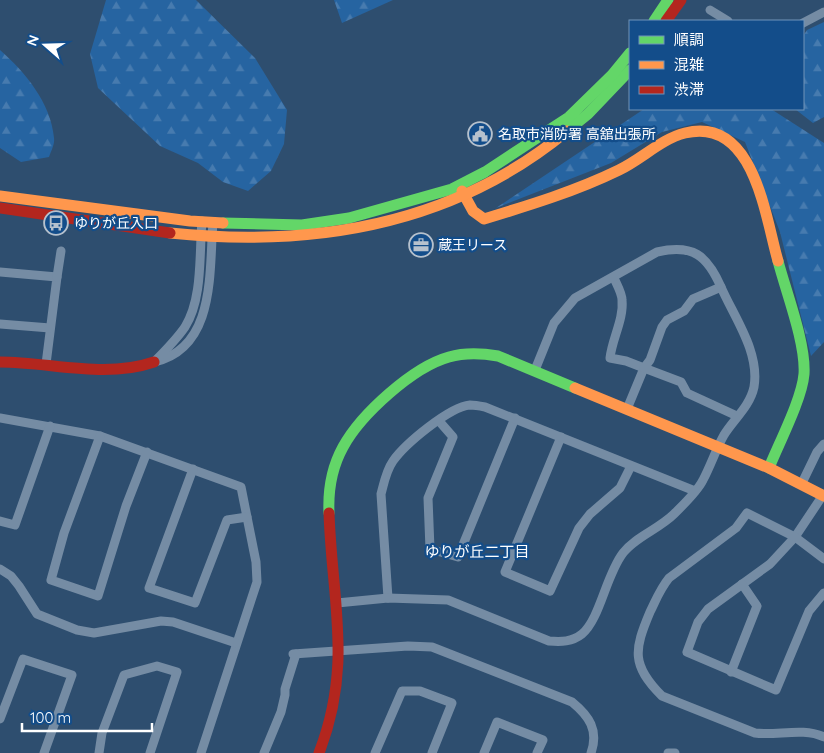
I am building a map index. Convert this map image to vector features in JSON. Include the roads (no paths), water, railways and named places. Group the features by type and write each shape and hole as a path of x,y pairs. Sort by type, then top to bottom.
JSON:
{"street":[{"path":"655,20 668,0"},
{"path":"667,20 681,0"},
{"path":"710,10 726,20"},
{"path":"804,22 824,12"},
{"path":"0,196 207,222 280,225 349,218 414,201 459,186 569,118 612,75 629,53"},
{"path":"0,208 206,236 297,237 343,232 387,224 465,197 527,163 597,107 629,71"},
{"path":"459,186 472,211 477,216 484,218 571,190 621,169 675,135 696,130 716,133 736,145 748,159 755,179 803,354 804,375 798,396 769,468"},
{"path":"0,362 122,371 140,368 154,362 169,359 182,348 201,322 208,300 207,222"},
{"path":"337,603 388,598 448,600 549,641 563,642 574,639 590,625 623,552 673,515 695,492 737,416 750,398 754,386 754,367 750,350 715,271 702,256 689,250 672,249 657,252 614,278 575,298 554,323 535,370"},
{"path":"46,364 61,251"},
{"path":"0,272 58,277"},
{"path":"614,278 622,299 622,314 612,341 610,358 626,361 681,382 687,393 737,416"},
{"path":"627,409 667,320 684,311 693,299 721,287"},
{"path":"0,324 50,328"},
{"path":"319,753 331,721 337,696 340,650 329,497 335,464 354,429 408,379 437,361 452,355 475,352 491,354 535,370 802,482 823,496 795,537 770,564 708,609 698,622 687,652 776,690 808,611 824,593"},
{"path":"388,598 381,494 392,462 409,444 439,420 450,412 469,405 485,407 515,418 695,492"},
{"path":"0,418 100,436 241,487 256,562 257,582 201,753"},
{"path":"439,420 453,437 428,498 430,549 458,558 515,418"},
{"path":"0,521 16,526 50,426"},
{"path":"100,436 64,532 51,580 98,596 123,514 147,452"},
{"path":"561,438 505,572 550,591 579,528 590,514 620,488 631,466"},
{"path":"802,482 817,452 824,444"},
{"path":"193,469 149,588 195,604 227,520 247,518"},
{"path":"824,559 795,537 747,513 736,528 669,578 661,588 637,646 640,666 652,686 662,696 755,733 767,735 800,732 824,736"},
{"path":"0,569 11,576 37,614 77,630 94,633 161,621 173,622 236,643"},
{"path":"731,672 758,606 742,584"},
{"path":"264,753 281,712 294,654 340,650 424,647 432,647 463,658 572,702 586,713 594,732 591,753"},
{"path":"0,719 23,659 72,675 44,753"},
{"path":"99,753 102,733 124,675 157,666 177,672 150,753"},
{"path":"376,753 402,691 420,691 452,703 432,753"},
{"path":"484,753 496,722 543,740 537,753"},
{"path":"668,753 675,753"}],"place":[{"name":"名取市消防署 高舘出張所","path":"480,134"},
{"name":"ゆりが丘入口","path":"56,223"},
{"name":"蔵王リース","path":"421,245"}],"district":[{"name":"ゆりが丘二丁目","path":"477,551"}]}
